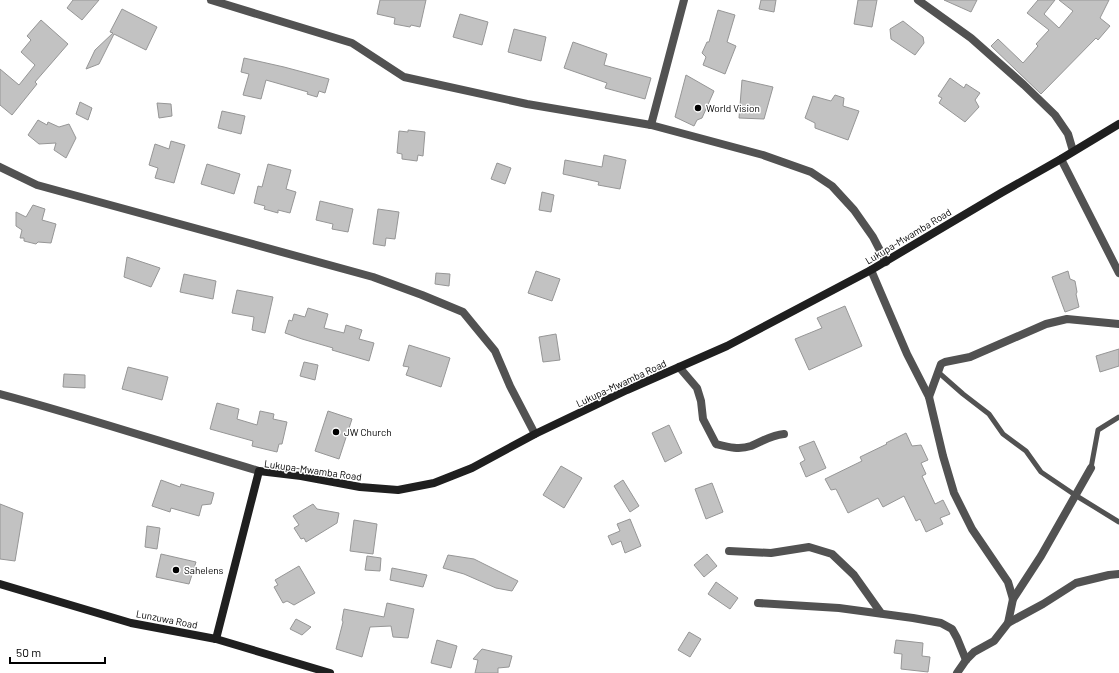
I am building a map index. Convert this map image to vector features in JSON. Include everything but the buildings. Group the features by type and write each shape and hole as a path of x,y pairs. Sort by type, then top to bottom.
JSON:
{"street":[{"path":"211,0 352,43 404,77 528,104 651,125 763,155 811,172 832,186 854,210 873,236 886,262"},
{"path":"651,125 684,0"},
{"path":"918,0 971,38 1024,85 1054,115 1068,134 1073,151"},
{"name":"Lukupa-Mwamba Road","path":"216,639 259,470 360,487 398,490 434,483 472,468 535,434 727,346 871,270 1119,124"},
{"path":"1061,159 1119,273"},
{"path":"0,167 37,185 373,277 463,312 495,351 510,386 535,434"},
{"path":"871,270 907,354 929,397 943,456 954,493 972,530 1008,582 1013,599"},
{"path":"929,397 941,364 945,362 970,357 1046,324 1067,319 1119,324"},
{"path":"679,367 697,388 701,401 703,419 716,444 732,448 749,446 775,434 784,434"},
{"path":"0,394 45,406 182,449 259,470"},
{"path":"1008,623 1013,599 1041,556 1091,468"},
{"path":"729,552 771,553 810,546 832,554 854,575 881,613"},
{"path":"957,673 974,652 994,641 1008,623 1043,604 1076,583 1119,574"},
{"name":"Lunzuwa Road","path":"0,584 131,622 216,639 330,673"},
{"path":"758,603 839,608 941,623 952,629 966,660"}],"lane":[{"path":"938,372 989,414 1003,434 1026,451 1042,472 1075,495 1119,522"},
{"path":"1091,468 1098,430 1119,417"}],"place":[{"name":"World Vision","path":"698,108"},
{"name":"JW Church","path":"336,432"},
{"name":"Sahelens","path":"176,570"}]}
